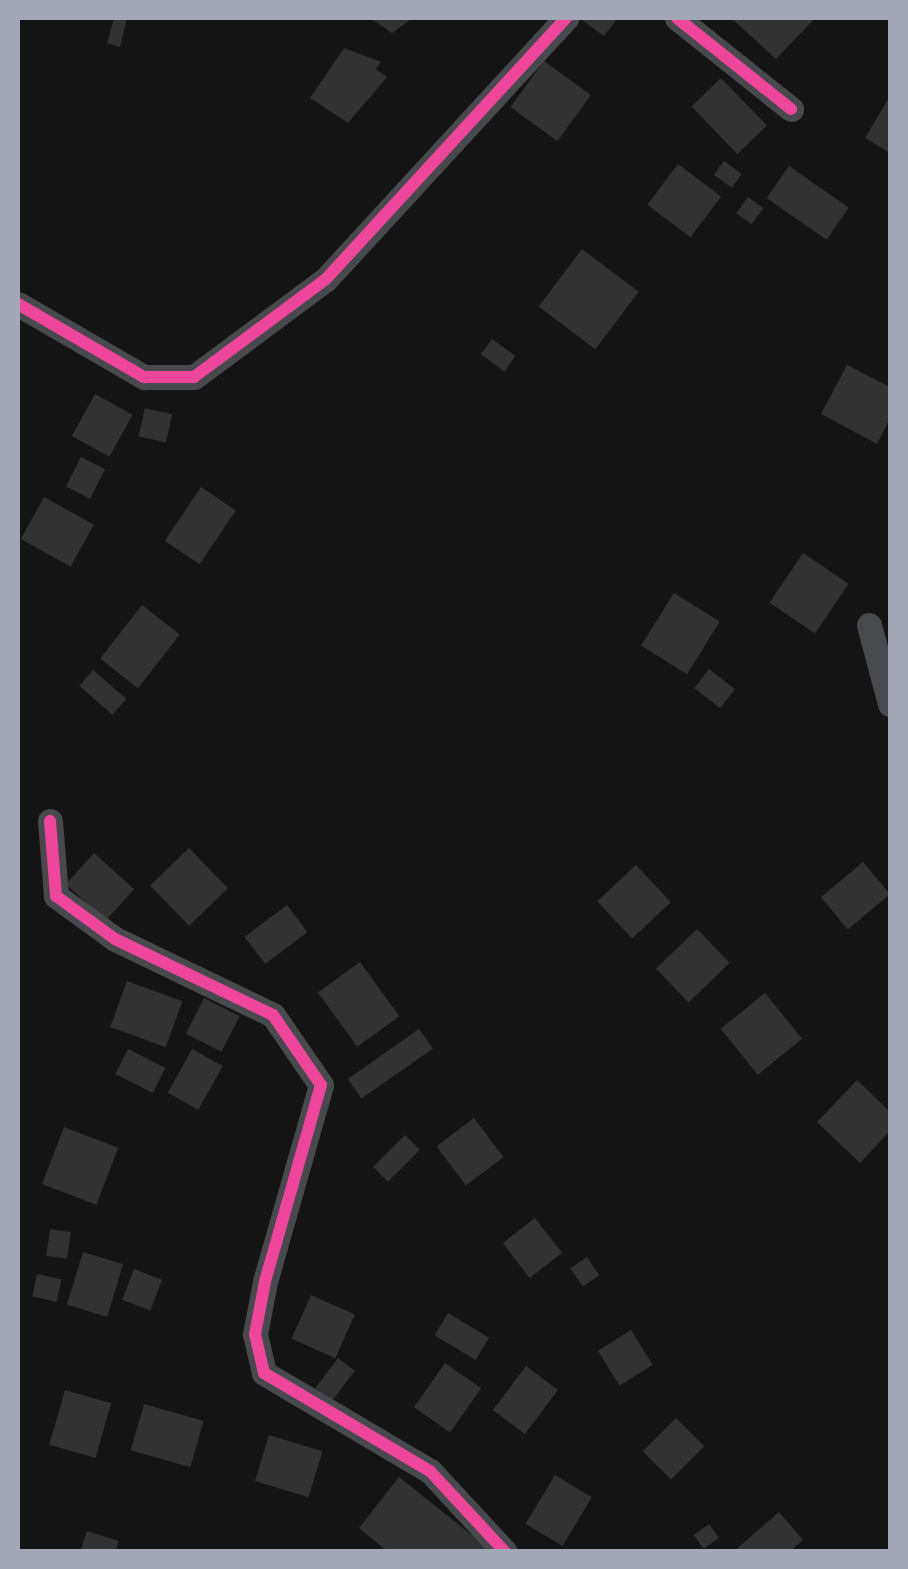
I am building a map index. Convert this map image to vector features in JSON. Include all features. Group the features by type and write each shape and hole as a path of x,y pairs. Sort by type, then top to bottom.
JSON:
{"street":[{"path":"18,304 144,377 194,378 326,279 566,18"},
{"path":"677,18 790,108"},
{"path":"868,625 890,704"},
{"path":"50,820 56,896 115,939 273,1015 321,1085 258,1316 264,1374 430,1471 505,1552"}],"building":[{"path":"114,18 127,18 120,47 107,43"},
{"path":"370,18 413,18 392,33"},
{"path":"579,18 618,18 604,36"},
{"path":"731,18 815,18 776,59"},
{"path":"344,48 381,62 376,69 387,77 348,123 310,98"},
{"path":"544,61 591,95 557,141 510,107"},
{"path":"721,78 767,125 737,154 692,106"},
{"path":"890,96 890,153 865,138"},
{"path":"724,161 742,174 732,188 714,175"},
{"path":"678,164 721,196 690,237 647,205"},
{"path":"789,166 849,208 826,240 767,198"},
{"path":"748,197 763,208 752,224 736,213"},
{"path":"582,249 639,292 595,349 539,307"},
{"path":"492,339 515,356 504,371 481,354"},
{"path":"847,365 890,387 890,418 877,444 821,414"},
{"path":"95,394 133,415 109,457 72,436"},
{"path":"145,408 172,414 166,443 138,436"},
{"path":"81,457 105,469 90,499 66,486"},
{"path":"201,487 236,510 199,564 165,541"},
{"path":"44,497 94,525 71,567 21,539"},
{"path":"803,553 849,584 815,633 769,603"},
{"path":"674,593 720,622 687,674 641,646"},
{"path":"142,605 180,635 138,688 100,659"},
{"path":"709,669 735,689 720,708 694,688"},
{"path":"93,670 126,699 112,715 79,686"},
{"path":"189,848 228,888 189,926 150,886"},
{"path":"94,853 134,889 106,920 66,884"},
{"path":"863,862 890,894 848,930 821,897"},
{"path":"636,865 671,902 632,938 597,901"},
{"path":"287,905 307,932 265,964 245,937"},
{"path":"697,929 730,963 689,1002 656,969"},
{"path":"360,962 399,1016 357,1047 318,993"},
{"path":"127,981 182,1001 166,1047 110,1027"},
{"path":"765,993 802,1039 758,1075 721,1029"},
{"path":"204,998 240,1016 221,1052 186,1034"},
{"path":"419,1029 433,1049 361,1099 348,1079"},
{"path":"128,1049 165,1068 153,1093 115,1074"},
{"path":"192,1049 223,1066 198,1110 168,1093"},
{"path":"857,1080 890,1112 890,1131 860,1163 817,1122"},
{"path":"474,1118 503,1157 466,1185 436,1146"},
{"path":"64,1127 118,1148 96,1205 42,1184"},
{"path":"405,1135 420,1150 388,1182 373,1167"},
{"path":"535,1218 562,1253 530,1278 503,1243"},
{"path":"50,1229 71,1232 67,1259 46,1256"},
{"path":"83,1252 123,1264 107,1317 67,1305"},
{"path":"587,1257 599,1275 583,1286 570,1268"},
{"path":"134,1269 162,1280 150,1311 122,1300"},
{"path":"37,1274 61,1279 57,1302 32,1296"},
{"path":"311,1295 355,1315 335,1358 291,1339"},
{"path":"448,1313 489,1338 476,1360 435,1335"},
{"path":"631,1330 653,1365 620,1385 598,1351"},
{"path":"338,1358 355,1371 332,1401 315,1388"},
{"path":"445,1363 481,1388 450,1432 414,1407"},
{"path":"526,1366 558,1390 525,1434 493,1410"},
{"path":"65,1390 111,1403 95,1458 49,1445"},
{"path":"144,1404 204,1421 190,1467 131,1450"},
{"path":"676,1418 704,1446 671,1480 643,1451"},
{"path":"269,1435 323,1451 309,1497 255,1481"},
{"path":"555,1475 592,1497 563,1546 526,1524"},
{"path":"399,1477 488,1548 485,1552 388,1552 359,1528"},
{"path":"779,1512 803,1540 789,1552 733,1552"},
{"path":"709,1524 719,1538 704,1549 694,1535"},
{"path":"87,1531 119,1541 115,1552 80,1552"}],"cycle path":[{"path":"18,304 144,377 194,377 326,279 566,18"},
{"path":"677,18 791,109"},
{"path":"50,821 56,896 115,939 273,1015 321,1085 265,1282 255,1334 264,1373 430,1471 505,1552"}]}
